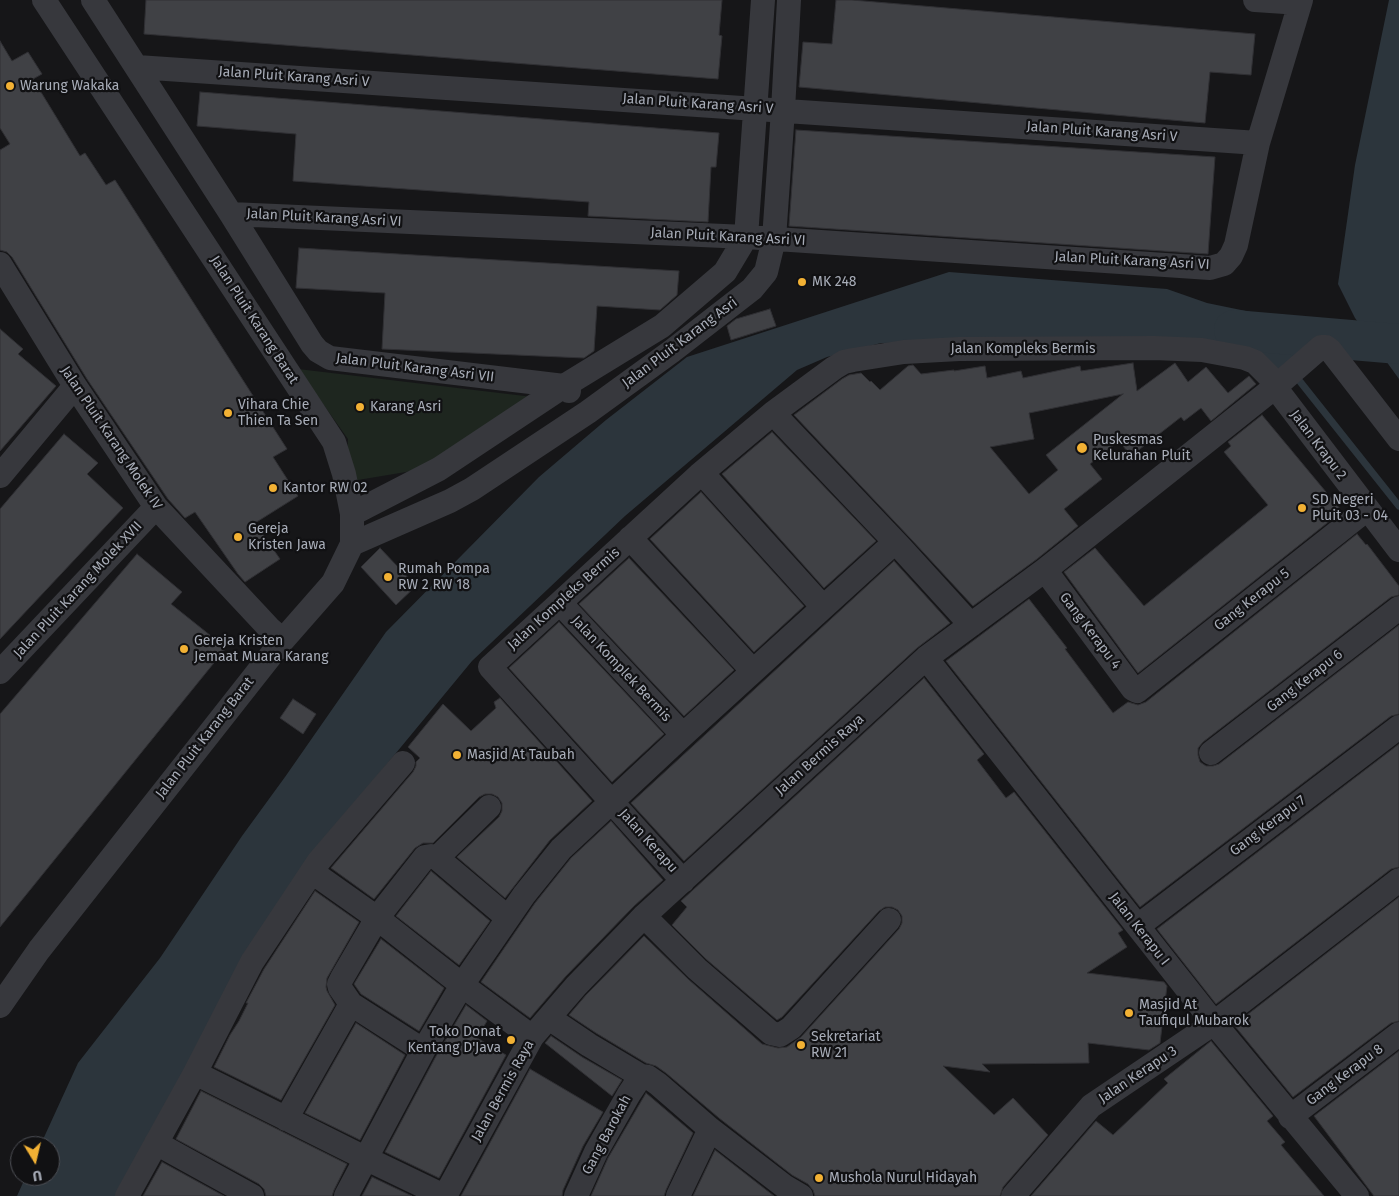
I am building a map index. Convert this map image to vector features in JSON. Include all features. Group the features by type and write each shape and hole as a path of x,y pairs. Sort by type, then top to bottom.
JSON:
{"street":[{"name":"Jalan Pluit Karang Barat","path":"0,1006 39,950 283,640 333,583 352,544 352,514 344,474 334,442 44,0"},
{"name":"Jalan Pluit Karang Asri VII","path":"93,0 318,351 330,358 564,386"},
{"name":"Jalan Pluit Karang Asri","path":"352,514 445,466 564,386 662,326 725,272 746,237 763,0"},
{"name":"Jalan Pluit Karang Asri","path":"352,544 450,501 472,489 588,412 672,351 752,289 766,272 774,239 789,0"},
{"path":"1255,0 1301,1 1258,143"},
{"name":"Jalan Pluit Karang Asri V","path":"137,67 1258,143"},
{"name":"Jalan Pluit Karang Asri VI","path":"231,214 746,237 1210,268 1224,264 1231,256 1236,245 1258,143"},
{"name":"Jalan Pluit Karang Molek IV","path":"2,274 156,507 269,628 283,640"},
{"name":"Jalan Bermis Raya","path":"445,1196 532,1037 576,986 644,916 926,658 1045,570 1280,383 1321,347 1326,347 1330,350 1399,439"},
{"name":"Jalan Kompleks Bermis","path":"612,800 490,666 702,473 774,413 834,368 844,362 904,352 959,349 1154,348 1202,350 1250,360 1255,362 1272,379 1280,383"},
{"name":"Jalan Krapu 2","path":"1280,383 1367,509 1399,550"},
{"path":"0,476 75,386"},
{"path":"564,386 588,412"},
{"path":"774,413 971,625"},
{"path":"702,473 823,607"},
{"name":"Jalan Pluit Karang Molek XVII","path":"0,672 156,507"},
{"name":"Gang Kerapu 5","path":"1137,691 1367,509"},
{"path":"630,538 753,671"},
{"path":"346,1196 423,1051 462,985 524,895 561,849 612,800 895,542"},
{"name":"Gang Kerapu 4","path":"1045,570 1133,689 1137,691"},
{"name":"Jalan Komplek Bermis","path":"560,603 683,735"},
{"name":"Gang Kerapu 6","path":"1211,754 1399,608"},
{"name":"Jalan Kerapu I","path":"926,658 1214,1023 1357,1196"},
{"name":"Gang Kerapu 7","path":"1138,926 1399,727"},
{"path":"127,1196 195,1073 252,962 319,861 403,763"},
{"name":"Jalan Kerapu","path":"612,800 683,881"},
{"path":"437,858 489,807"},
{"path":"423,1051 351,1004 340,988 339,984 377,918 425,857 431,856 437,858 508,918"},
{"path":"312,872 377,918 532,1037"},
{"name":"Jalan Kerapu 3","path":"1013,1196 1091,1106 1214,1023 1399,880"},
{"path":"644,916 705,976 770,1033 780,1035 791,1028 889,920"},
{"path":"286,1119 351,1004"},
{"path":"549,1018 588,1045 658,1084 788,1193"},
{"name":"Gang Kerapu 8","path":"1290,1117 1396,1043"},
{"path":"195,1073 445,1196"},
{"name":"Gang Barokah","path":"576,1196 596,1152 641,1076"},
{"path":"678,1196 710,1129"},
{"path":"156,1143 252,1196"}],"shaded area":[{"path":"1389,0 1399,0 1399,379 1355,318 1338,284 1355,165"},
{"path":"949,272 1167,289 1207,303 1285,319 1295,358 1274,379 1254,358 1025,342 881,343 827,357 797,370 625,516 472,661 312,855 118,1196 17,1196 22,1186 60,1186 60,1136 45,1136 78,1063 160,958 242,836 386,632 539,477 606,420 687,357"},
{"path":"298,369 550,399 412,471 346,482 348,439"}],"building":[{"path":"146,0 722,0 719,35 722,36 718,79 144,34"},
{"path":"836,0 1255,34 1251,75 1210,72 1205,123 799,87 803,42 832,44"},
{"path":"0,41 12,61 28,52 42,74 33,79 80,156 85,153 106,185 115,180 287,449 273,457 298,496 255,523 280,559 245,582 195,512 185,518 168,499 87,379 12,257 7,252 0,250 0,150 10,144 0,128"},
{"path":"200,92 719,133 716,167 711,167 708,222 588,216 589,202 293,181 296,134 197,126"},
{"path":"796,130 1215,157 1208,254 789,226"},
{"path":"299,248 679,271 677,295 660,310 597,306 594,351 584,358 382,349 385,293 296,288"},
{"path":"770,309 776,326 731,340 727,326 736,319"},
{"path":"0,329 23,349 18,354 56,386 0,451"},
{"path":"1133,363 1137,391 1175,363 1188,382 1206,367 1228,393 1249,376 1256,384 1211,421 1201,408 1184,421 1181,417 1131,456 1119,441 1090,464 1102,479 1064,509 1078,526 973,606 794,415 849,375 861,373 880,390 908,366 913,365 921,374 985,366 987,378 1021,371 1023,378 1080,366 1081,371","holes":["1123,394 1046,455 1058,470 1029,494 990,447 1034,439 1029,413"]},
{"path":"1262,415 1341,512 1138,673 1064,572 1095,548 1144,606 1268,505 1224,452 1231,446 1228,442"},
{"path":"772,432 876,541 824,588 722,474"},
{"path":"64,434 98,463 87,474 123,508 0,639 0,509"},
{"path":"701,492 804,606 754,652 650,539"},
{"path":"1357,534 1399,586 1399,595 1391,597 1203,742 1198,748 1198,755 1200,762 1206,766 1219,764 1399,625 1399,714 1391,716 1140,907 946,661 1029,599 1067,648 1065,649 1113,713 1128,702 1138,705 1146,702"},
{"name":"Rumah Pompa RW 2 RW 18","path":"380,548 416,586 396,605 361,567"},
{"path":"137,554 182,592 171,604 226,648 0,927 0,714"},
{"path":"629,558 734,670 684,716 579,604"},
{"path":"894,561 950,623 917,648 684,861 631,803"},
{"path":"559,622 664,734 612,782 509,668"},
{"path":"924,678 984,754 977,760 1006,798 1014,792 1123,930 1118,933 1127,947 1087,973 1164,982 1167,986 1160,1043 1149,1050 1088,1043 1089,1063 982,1064 990,1072 943,1066 994,1115 1013,1098 1048,1135 1003,1187 1000,1196 815,1196 808,1184 792,1175 719,1118 666,1073 656,1066 646,1063 569,1015 644,936 688,979 762,1044 778,1048 787,1047 801,1037 899,929 902,923 902,916 898,910 892,907 885,907 879,911 782,1017 777,1020 706,959 672,925 687,907 681,901"},
{"path":"500,698 592,801 550,840 505,898 457,857 499,817 502,811 502,803 498,797 492,794 485,794 479,797 433,843 423,843 415,848 374,899 331,868 413,772 416,762 420,758 408,747 443,704 471,731 496,708 494,702"},
{"path":"293,699 316,714 303,734 280,718"},
{"path":"1399,744 1399,867 1391,869 1216,1004 1157,929"},
{"path":"611,821 663,880 634,906 566,976 530,1018 481,982 535,903 571,858"},
{"path":"431,871 490,921 459,965 396,916"},
{"path":"315,891 359,922 327,978 327,991 335,1005 281,1100 214,1067 264,969"},
{"path":"1399,897 1399,1021 1391,1023 1293,1097 1234,1025"},
{"path":"381,939 444,988 419,1031 361,994 354,984"},
{"path":"466,1005 487,1021 477,1038 506,1055 439,1178 385,1152 435,1058"},
{"path":"356,1023 405,1055 360,1140 305,1113"},
{"path":"551,1036 582,1057 622,1080 612,1096 545,1043"},
{"path":"1211,1041 1273,1116 1267,1121 1285,1142 1281,1145 1324,1196 1031,1196 1096,1121 1113,1135 1168,1083 1164,1079"},
{"path":"1399,1051 1399,1196 1374,1196 1314,1116"},
{"path":"530,1069 603,1112 583,1146 562,1196 461,1196"},
{"path":"201,1091 347,1164 332,1196 266,1196 264,1189 259,1184 176,1139"},
{"path":"646,1093 693,1133 664,1196 591,1196 608,1158"},
{"path":"715,1150 774,1196 693,1196"},
{"path":"162,1162 224,1196 143,1196"},
{"path":"372,1177 412,1196 362,1196"}],"waterway":[{"path":"1234,330 1399,344"},
{"path":"1294,374 1399,506"}],"place":[{"name":"Warung Wakaka","path":"10,86"},
{"name":"MK 248","path":"802,282"},
{"name":"Karang Asri","path":"360,407"},
{"name":"Vihara Chie Thien Ta Sen","path":"228,413"},
{"name":"Puskesmas Kelurahan Pluit","path":"1082,448"},
{"name":"Kantor RW 02","path":"273,488"},
{"name":"SD Negeri Pluit 03 - 04","path":"1302,508"},
{"name":"Gereja Kristen Jawa","path":"238,537"},
{"name":"Rumah Pompa RW 2 RW 18","path":"388,577"},
{"name":"Gereja Kristen Jemaat Muara Karang","path":"184,649"},
{"name":"Masjid At Taubah","path":"457,755"},
{"name":"Masjid At Taufiqul Mubarok","path":"1129,1013"},
{"name":"Toko Donat Kentang D'Java","path":"511,1040"},
{"name":"Sekretariat RW 21","path":"801,1045"},
{"name":"Mushola Nurul Hidayah","path":"819,1178"}]}
